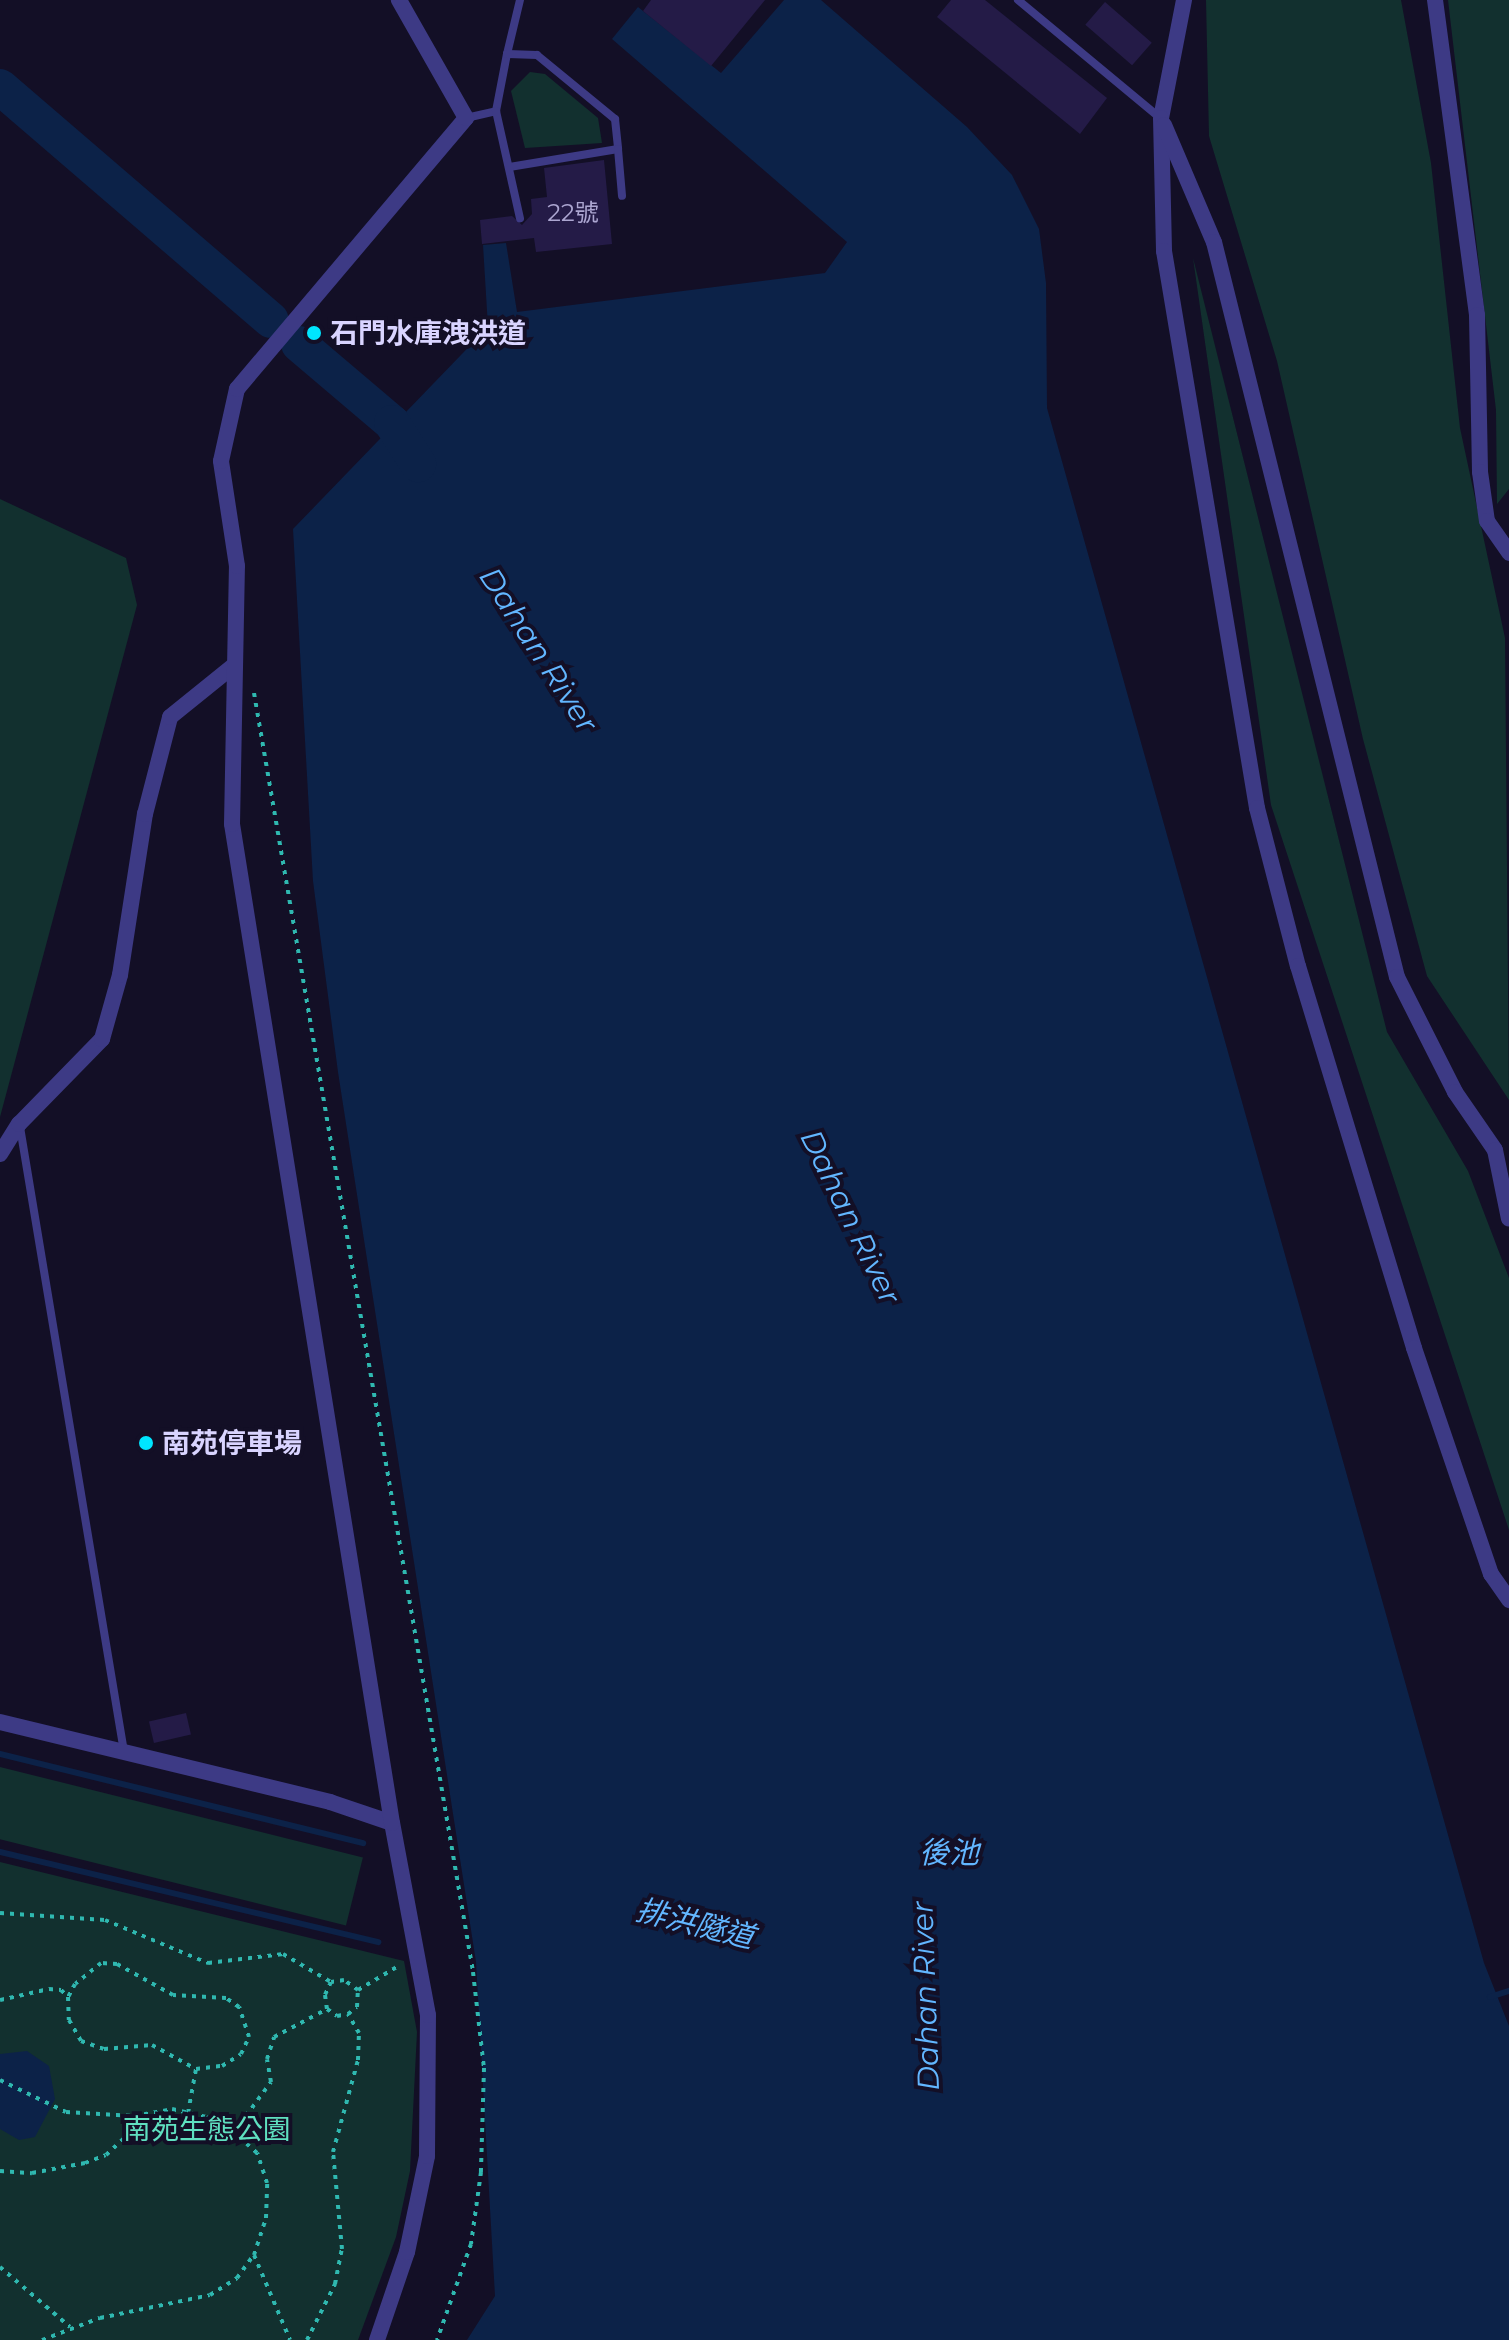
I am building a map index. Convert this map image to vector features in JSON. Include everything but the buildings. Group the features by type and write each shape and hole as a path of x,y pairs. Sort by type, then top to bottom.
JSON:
{"street":[{"path":"377,2340 407,2252 427,2156 429,2047 420,1954 392,1823 232,824 232,667 237,566 221,461 237,389 466,118 399,0"},
{"path":"1184,0 1161,118 1164,251 1257,808 1298,966 1414,1348 1491,1574 1509,1600"},
{"path":"1435,0 1477,315 1480,472 1487,521 1509,553"},
{"path":"1161,118 1214,242 1397,977 1455,1092 1502,1152 1509,1219"},
{"path":"0,1154 19,1124 102,1039 120,975 145,814 170,717 232,667"},
{"path":"0,1722 330,1802 392,1823"}],"lane":[{"path":"520,0 496,111 520,218"},
{"path":"1018,0 1161,118"},
{"path":"507,54 537,55 615,119 622,196"},
{"path":"466,118 496,111"},
{"path":"509,167 618,149"},
{"path":"19,1124 124,1753"}],"path":[{"path":"253,691 475,1986 484,2068 481,2172 471,2244 437,2340"},
{"path":"0,1913 105,1920 208,1963 283,1954 331,1982 344,1980 358,1990"},
{"path":"358,1990 420,1954"},
{"path":"101,1963 117,1964 173,1995 226,1998 248,2021 249,2037 241,2054 222,2066 196,2069 152,2045 104,2049 81,2041 69,2020 68,1997 87,1971 101,1963"},
{"path":"331,1982 325,1995 327,2009 337,2016 348,2014 357,2007 358,1990"},
{"path":"0,2000 49,1989 61,1990 68,1997"},
{"path":"234,2132 271,2082 267,2059 274,2037 327,2009"},
{"path":"307,2340 335,2284 342,2249 333,2152 358,2060 359,2033 348,2014"},
{"path":"188,2113 196,2069"},
{"path":"0,2080 66,2112 115,2117 172,2109 188,2113 234,2132 257,2153 267,2183 266,2218 254,2255 237,2278 210,2295 70,2327 42,2340"},
{"path":"0,2171 32,2173 106,2155 124,2138 134,2116"},
{"path":"254,2255 290,2340"},
{"path":"0,2267 70,2327"}],"green space":[{"path":"1206,0 1401,0 1431,163 1460,428 1505,638 1509,1100 1427,976 1363,739 1277,361 1209,136"},
{"path":"1448,0 1509,0 1509,489 1497,504 1496,410"},
{"path":"530,72 545,74 598,118 602,143 525,148 511,91"},
{"path":"1193,258 1387,1032 1468,1171 1509,1278 1509,1530 1271,805"},
{"path":"0,499 126,558 137,605 0,1117"},
{"path":"0,1767 363,1857 346,1925 0,1839"},
{"name":"南苑生態公園","path":"0,1862 404,1961 417,2032 410,2171 396,2237 358,2340 0,2340"}],"water":[{"name":"後池","path":"784,0 821,0 967,127 1012,175 1039,229 1046,283 1047,408 1484,1963 1509,2026 1509,2340 467,2340 495,2296 476,1962 338,1072 313,881 293,529 488,327 483,245 506,243 517,312 825,273 847,242 612,39 638,7 721,73"},
{"path":"27,2051 49,2066 55,2099 35,2137 19,2140 0,2129 0,2054"}],"waterway":[{"name":"Dahan River","path":"0,87 271,320"},
{"name":"Dahan River","path":"299,344 392,423 418,464"},
{"name":"排洪隧道","path":"0,1754 363,1843"},
{"name":"排洪隧道","path":"0,1852 378,1942"},
{"path":"1490,1997 1509,1991"}],"place":[{"name":"石門水庫洩洪道","path":"314,333"},
{"name":"南苑停車場","path":"146,1443"}]}
